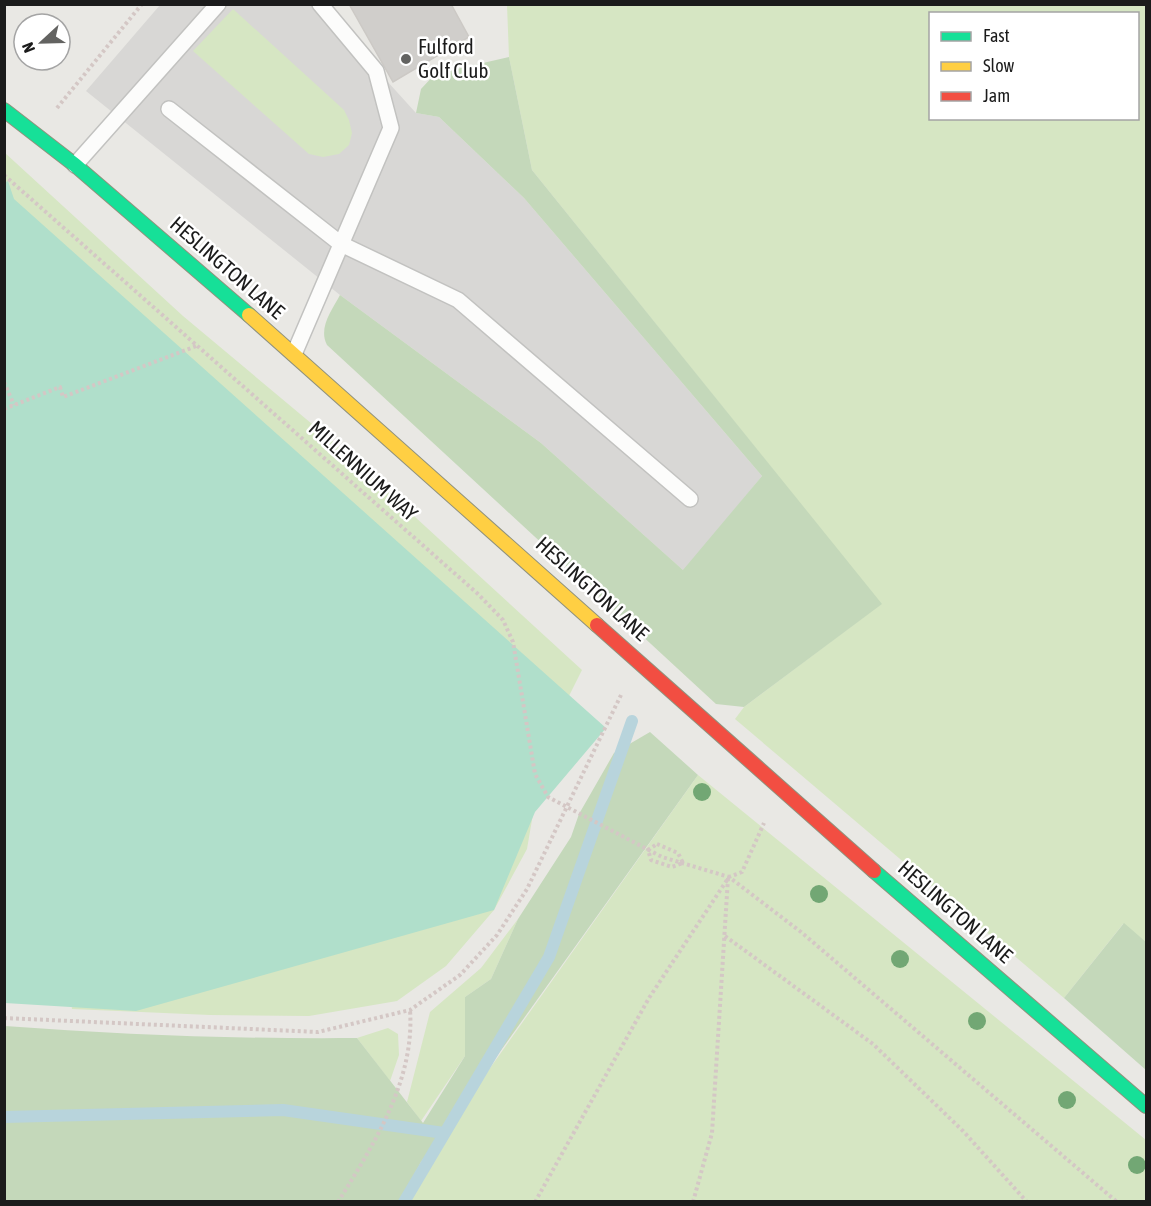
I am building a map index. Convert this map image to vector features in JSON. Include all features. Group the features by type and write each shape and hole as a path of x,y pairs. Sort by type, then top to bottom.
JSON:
{"street":[{"name":"HESLINGTON LANE","path":"4,110 75,165 294,354 638,658 793,800 1146,1106"}],"lane":[{"path":"75,165 218,4"},
{"path":"294,354 391,128 376,71 320,4"},
{"path":"169,109 338,251 458,300 690,499"}],"path":[{"path":"35,135 142,4"},
{"name":"MILLENNIUM WAY","path":"4,175 199,345 478,594 503,620 513,642 535,774 548,797 648,850 729,877"},
{"path":"4,409 60,387 63,397 199,345"},
{"path":"4,382 14,405"},
{"path":"4,1018 318,1032 410,1010 460,975 496,934 527,889 638,658"},
{"path":"536,1202 649,998 729,877 742,872 761,826 793,800"},
{"path":"648,850 657,844 678,853 683,863"},
{"path":"694,1200 712,1133 729,877"},
{"path":"729,877 801,932 1117,1202"},
{"path":"725,936 873,1044 963,1131 1027,1202"},
{"path":"338,1202 371,1149 407,1063 411,1030 410,1010"}],"shaded area":[{"path":"160,5 318,5 416,113 439,117 524,198 762,476 684,571 541,443 340,295 86,91"}],"green space":[{"name":"Fulford Golf Club","path":"507,5 1146,5 1146,942 1123,924 1064,998 735,719 744,707 881,604 532,170 509,57"},
{"path":"233,9 344,110 352,133 349,145 339,154 323,157 309,154 193,51"},
{"path":"509,57 532,170 882,604 744,707 716,704 327,345 325,326 340,295 541,443 683,570 762,476 524,198 439,117 416,113 421,89 435,74"},
{"path":"4,152 183,316 330,439 582,670 545,744 527,849 494,910 446,966 397,1001 309,1016 210,1015 72,1009 5,431 7,182 5,183"},
{"path":"8,181 14,199 606,728 535,812 494,910 136,1011 5,1003 4,183"},
{"path":"650,732 698,775 421,1162 400,1201 5,1201 5,1026 181,1036 357,1038 423,1123 465,1056 465,997 491,979 518,919 571,837 579,814 614,753"},
{"path":"698,775 1146,1140 1146,1201 404,1201 444,1133"},
{"path":"518,919 491,979 465,997 465,1056 421,1121 407,1102 430,1012 481,968"},
{"path":"1124,923 1146,942 1146,1070 1064,998"},
{"path":"388,1028 398,1034 399,1055 390,1081 357,1038"}],"building":[{"name":"Fulford Golf Club","path":"349,4 451,4 469,37 393,82"}],"waterway":[{"path":"404,1202 549,957 632,721"},
{"path":"4,1117 283,1110 444,1133"}],"traffic: fast":[{"path":"4,110 75,165 249,315"},
{"path":"874,871 1146,1106"}],"traffic: slow":[{"path":"249,315 597,625"}],"traffic: jam":[{"path":"597,625 874,871"}],"place":[{"name":"Fulford Golf Club","path":"406,59"}]}
